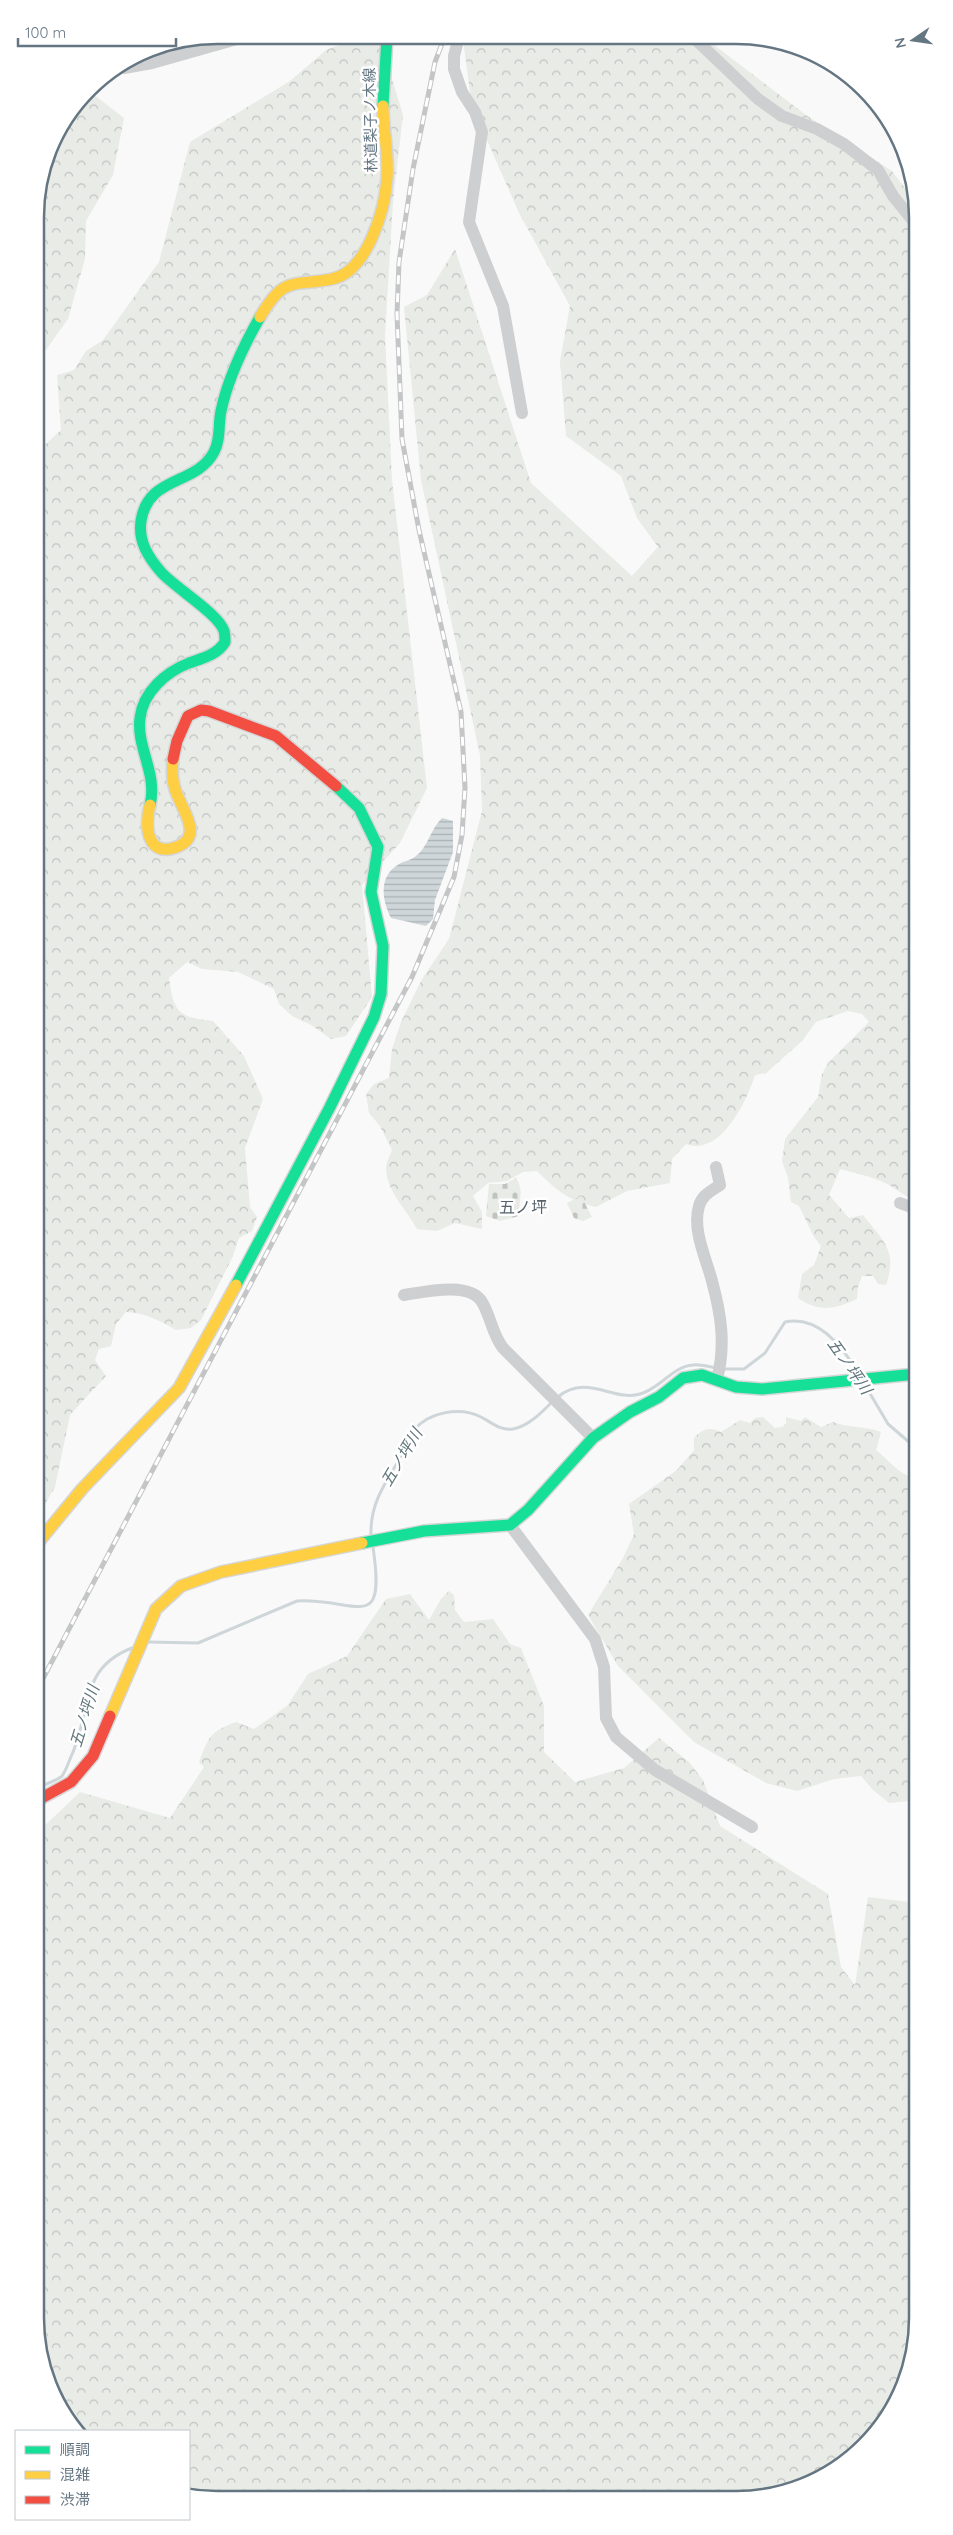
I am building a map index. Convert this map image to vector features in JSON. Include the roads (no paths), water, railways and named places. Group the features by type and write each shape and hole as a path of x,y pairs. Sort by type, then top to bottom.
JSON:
{"street":[{"path":"130,67 152,63 219,44"},
{"name":"林道梨子ノ木線","path":"44,1535 82,1489 179,1388 192,1368 330,1107 374,1017 381,994 384,971 383,946 371,892 378,847 358,808 343,792 276,736 209,710 201,710 188,716 173,757 174,788 188,814 191,826 189,835 184,843 170,850 157,847 151,842 146,824 152,798 138,725 140,709 151,691 166,677 183,666 215,652 225,643 226,638 224,627 161,574 143,548 138,524 143,505 151,495 202,465 214,452 225,398 252,330 276,292 288,285 337,279 354,270 366,250 387,181 383,69 386,44"},
{"path":"457,44 454,56 454,69 462,92 475,112 482,132 469,222 503,306 522,413"},
{"path":"700,44 758,99 782,116 817,129 844,144 878,170 893,196 909,216"},
{"path":"716,1167 720,1185 705,1195 699,1205 698,1219 702,1249 712,1280 723,1336 722,1359 717,1379"},
{"path":"900,1203 909,1206"},
{"path":"404,1295 452,1289 468,1292 479,1299 495,1338 503,1348 592,1438"},
{"path":"44,1797 71,1782 92,1756 128,1667 153,1615 169,1596 181,1586 220,1572 424,1531 510,1525 534,1504 592,1438 630,1412 659,1397 683,1378 702,1375 736,1387 762,1389 909,1375"},
{"path":"510,1525 594,1639 604,1667 606,1718 616,1737 655,1770 752,1827"}],"waterway":[{"name":"五ノ坪川","path":"723,1369 744,1369 765,1353 785,1322 797,1321 809,1323 829,1335 845,1353 858,1373"},
{"name":"五ノ坪川","path":"558,1397 568,1390 579,1388 630,1395 640,1394 654,1388 673,1373 686,1366 699,1365 717,1368"},
{"name":"五ノ坪川","path":"865,1385 888,1424 909,1442"},
{"name":"五ノ坪川","path":"371,1535 371,1525 378,1498 409,1438 420,1424 436,1415 464,1412 481,1417 500,1427 513,1429 530,1422 553,1401"},
{"name":"五ノ坪川","path":"147,1642 198,1643 297,1601 318,1601 363,1606 371,1602 375,1593 376,1575 373,1547"},
{"name":"五ノ坪川","path":"44,1785 60,1778 64,1772 77,1742 94,1681 102,1668 114,1657 132,1648"}],"railway":[{"path":"44,1677 412,977 454,877 462,835 465,788 461,712 419,530 402,439 397,314 399,262 413,169 435,62 442,44"}],"district":[{"name":"五ノ坪","path":"523,1207"}]}
